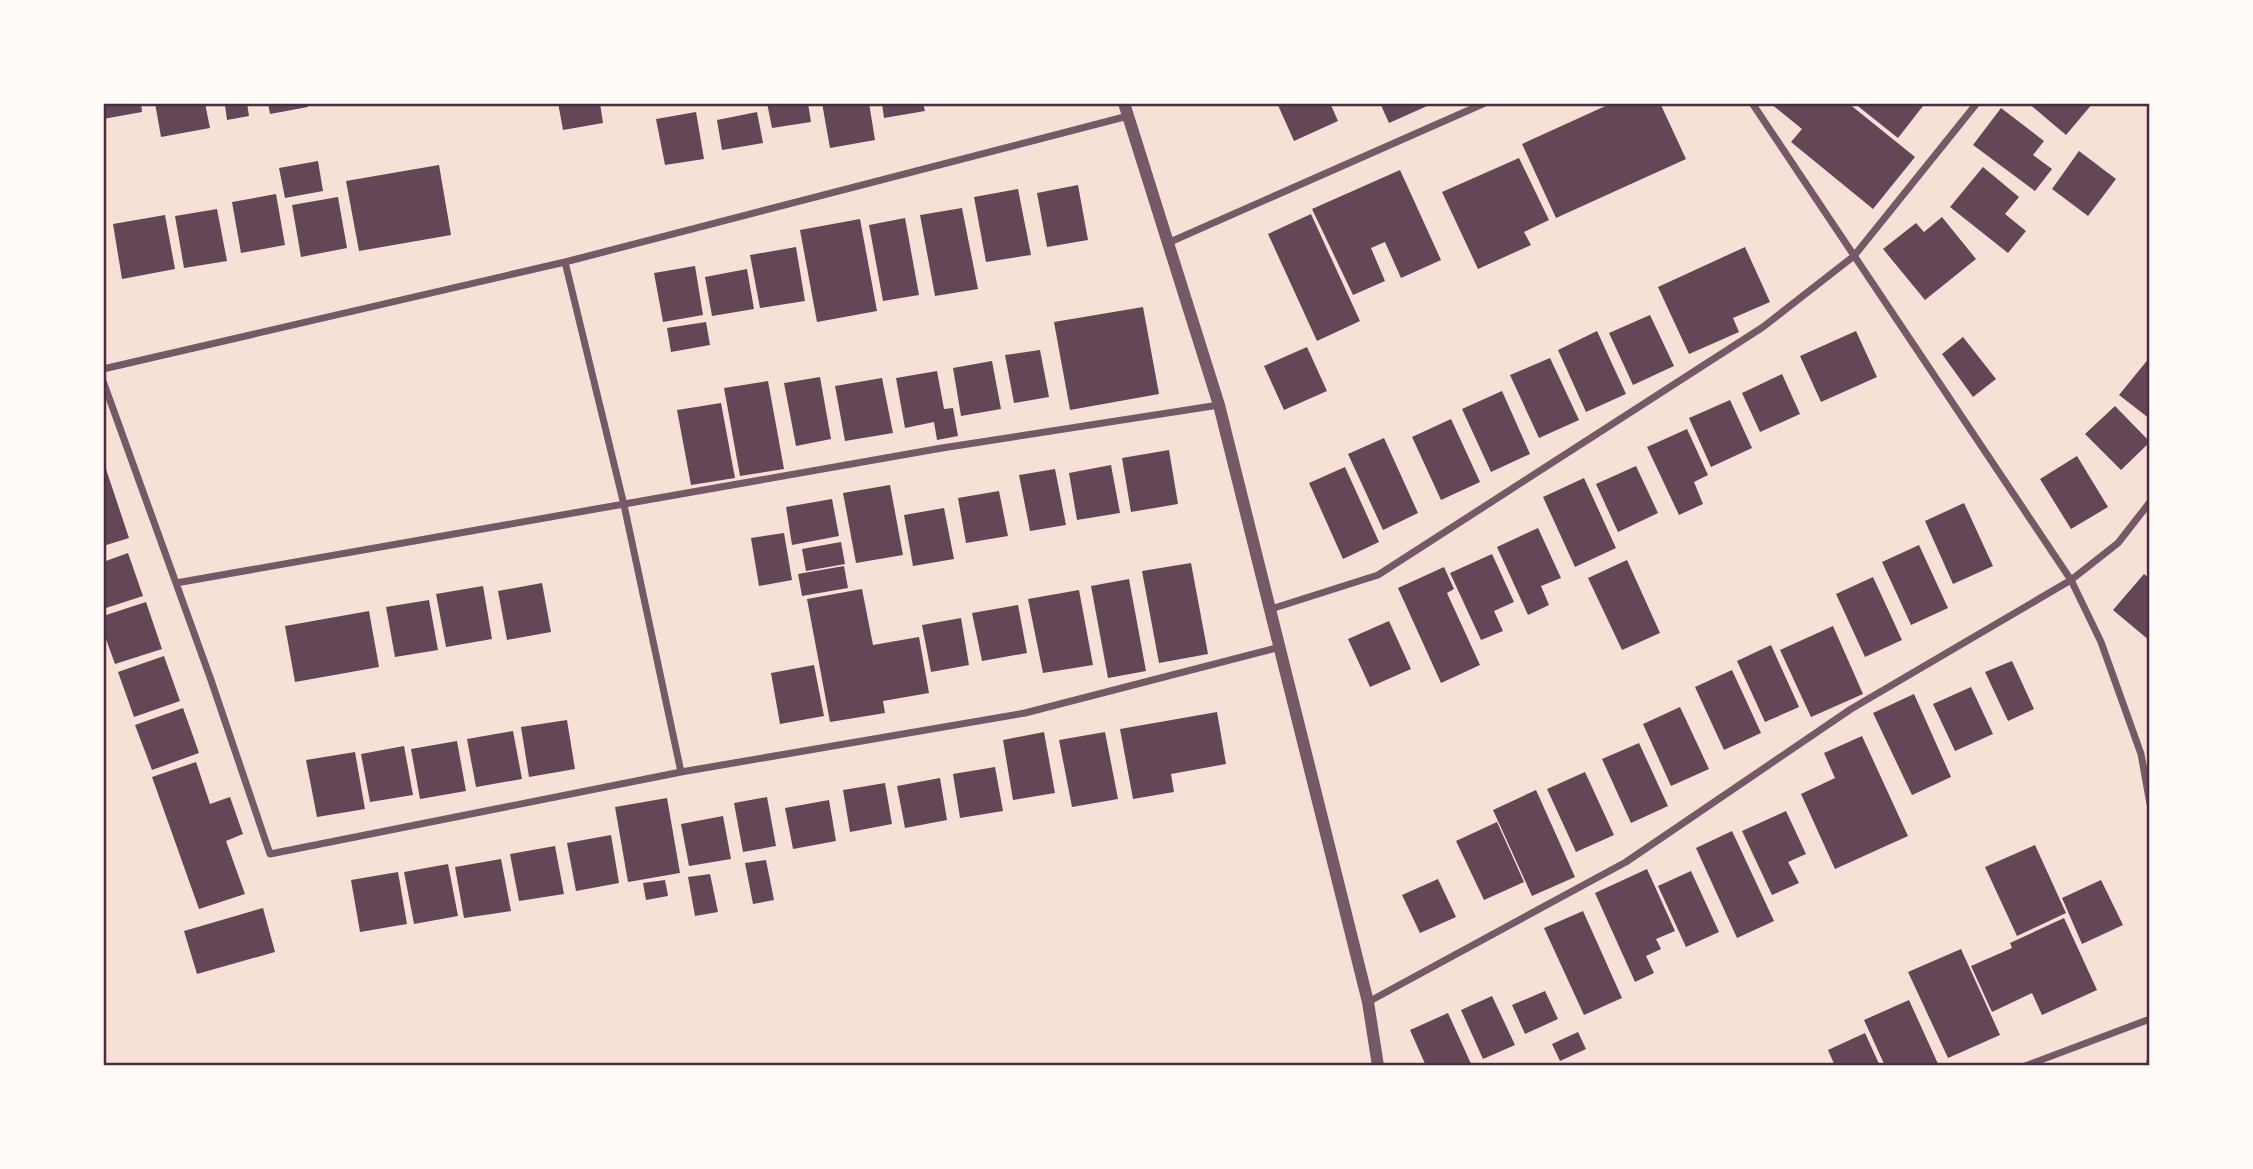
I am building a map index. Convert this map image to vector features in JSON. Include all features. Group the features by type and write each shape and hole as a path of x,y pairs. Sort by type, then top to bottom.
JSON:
{"street":[{"path":"1170,242 1485,103"},
{"path":"1752,103 2071,580 2101,642 2141,754 2150,804"},
{"path":"1271,609 1378,575 1763,327 1854,256 1978,103"},
{"path":"103,369 565,262 1126,109 1170,242 1219,405 1368,1002 1378,1066"},
{"path":"565,262 624,505 681,772"},
{"path":"103,382 270,854 681,772 1025,713 1280,647"},
{"path":"176,583 942,449 1219,405"},
{"path":"1368,1002 1626,862 1852,709 2071,580 2118,543 2150,502"},
{"path":"2025,1066 2150,1019"}],"building":[{"path":"103,103 141,103 142,112 103,119"},
{"path":"155,103 205,103 210,128 161,137"},
{"path":"247,103 249,116 227,120 225,105"},
{"path":"268,103 307,103 308,107 270,114"},
{"path":"558,103 600,103 603,123 563,130"},
{"path":"767,103 808,103 811,122 772,128"},
{"path":"822,103 869,103 875,140 830,148"},
{"path":"882,103 923,103 925,111 884,118"},
{"path":"1277,103 1330,103 1338,121 1294,141"},
{"path":"1380,103 1434,103 1389,123"},
{"path":"1612,103 1660,103 1686,159 1556,218 1522,144"},
{"path":"1770,103 1848,103 1915,157 1873,209 1791,142 1802,129"},
{"path":"1854,103 1920,103 1923,106 1898,138"},
{"path":"2028,103 2093,103 2066,135"},
{"path":"2001,108 2044,141 2033,155 2052,169 2035,191 1973,145"},
{"path":"696,112 704,159 665,165 656,119"},
{"path":"757,112 763,143 722,150 717,120"},
{"path":"2079,151 2116,179 2088,216 2052,189"},
{"path":"1519,158 1549,220 1524,232 1531,245 1478,269 1442,192"},
{"path":"318,161 323,191 285,198 279,168"},
{"path":"439,165 451,235 359,251 346,181"},
{"path":"1983,167 2019,197 2005,214 2026,231 2008,253 1950,207"},
{"path":"1400,170 1441,260 1401,278 1385,242 1371,248 1385,281 1353,295 1312,209"},
{"path":"1078,185 1088,240 1047,247 1037,193"},
{"path":"1018,189 1031,255 986,262 974,197"},
{"path":"276,194 285,245 241,253 232,202"},
{"path":"338,197 347,248 301,257 292,205"},
{"path":"962,208 978,289 935,296 920,215"},
{"path":"217,209 227,261 184,268 175,216"},
{"path":"1311,214 1360,321 1317,341 1268,234"},
{"path":"165,215 175,269 122,279 113,224"},
{"path":"1942,217 1976,259 1925,300 1883,249 1916,223 1924,232"},
{"path":"905,218 919,295 883,301 869,225"},
{"path":"860,219 877,311 817,322 800,230"},
{"path":"796,247 805,301 760,308 750,255"},
{"path":"1745,247 1770,302 1733,318 1739,332 1689,354 1658,287"},
{"path":"695,266 703,315 663,322 654,273"},
{"path":"747,269 754,309 712,316 705,277"},
{"path":"1143,307 1159,394 1070,410 1054,322"},
{"path":"1650,315 1674,366 1633,385 1609,333"},
{"path":"706,322 710,345 671,352 667,328"},
{"path":"1597,331 1626,394 1586,412 1558,350"},
{"path":"1856,331 1877,377 1821,402 1800,356"},
{"path":"1963,337 1996,379 1973,397 1942,354"},
{"path":"1307,347 1327,391 1284,410 1264,366"},
{"path":"1040,350 1049,397 1014,403 1005,355"},
{"path":"2150,357 2150,419 2119,395"},
{"path":"1550,358 1579,420 1539,438 1510,375"},
{"path":"992,361 1001,409 961,416 953,368"},
{"path":"937,371 944,409 953,408 958,436 937,440 934,422 905,428 896,378"},
{"path":"1782,374 1800,414 1760,432 1742,393"},
{"path":"820,377 831,439 796,446 784,383"},
{"path":"882,378 893,433 845,441 835,386"},
{"path":"768,381 784,469 740,476 724,388"},
{"path":"1502,391 1530,454 1491,472 1462,409"},
{"path":"1730,400 1752,448 1711,467 1689,418"},
{"path":"721,403 735,478 691,485 677,410"},
{"path":"2115,406 2150,442 2121,470 2085,434"},
{"path":"1451,419 1480,482 1441,500 1412,437"},
{"path":"1687,429 1708,475 1694,482 1703,504 1679,515 1647,447"},
{"path":"1384,438 1418,513 1383,530 1348,454"},
{"path":"1169,450 1178,504 1131,512 1122,458"},
{"path":"2077,456 2108,507 2071,529 2040,479"},
{"path":"103,460 129,538 103,546"},
{"path":"1111,465 1120,513 1077,520 1069,473"},
{"path":"1636,466 1658,513 1618,532 1596,484"},
{"path":"1345,467 1379,542 1343,559 1309,483"},
{"path":"1055,469 1066,525 1030,531 1019,475"},
{"path":"1584,478 1616,548 1575,567 1543,497"},
{"path":"890,485 903,555 856,563 843,493"},
{"path":"999,491 1008,536 966,543 958,498"},
{"path":"832,499 839,536 792,545 786,507"},
{"path":"1964,503 1993,566 1953,584 1925,521"},
{"path":"944,508 954,559 913,566 904,515"},
{"path":"1538,528 1561,578 1541,586 1549,605 1528,615 1497,547"},
{"path":"784,533 792,580 759,586 751,538"},
{"path":"841,542 845,564 806,571 802,549"},
{"path":"1919,545 1948,608 1911,625 1882,562"},
{"path":"128,553 143,596 103,609 103,562"},
{"path":"1492,554 1514,602 1494,611 1503,631 1481,640 1450,573"},
{"path":"1627,560 1660,633 1622,650 1588,578"},
{"path":"1191,563 1208,654 1159,663 1142,571"},
{"path":"844,566 848,588 802,596 798,574"},
{"path":"1444,567 1454,589 1447,593 1480,665 1441,683 1398,588"},
{"path":"2144,574 2150,579 2150,641 2113,610"},
{"path":"1873,577 1902,640 1865,657 1836,594"},
{"path":"1129,579 1146,671 1108,678 1091,586"},
{"path":"542,583 551,632 507,640 498,591"},
{"path":"483,586 492,639 446,647 436,594"},
{"path":"862,589 873,645 919,637 929,693 883,701 885,713 830,722 807,599"},
{"path":"1079,590 1093,665 1043,673 1028,599"},
{"path":"429,600 438,650 395,657 386,607"},
{"path":"146,602 162,649 115,664 103,631 103,616"},
{"path":"1018,605 1027,653 982,661 972,613"},
{"path":"369,611 379,667 295,682 285,626"},
{"path":"961,618 969,665 931,672 922,625"},
{"path":"1389,621 1411,669 1370,687 1348,639"},
{"path":"1833,626 1863,694 1811,717 1780,650"},
{"path":"1771,645 1799,707 1765,722 1737,661"},
{"path":"164,656 180,701 134,717 118,672"},
{"path":"2012,661 2034,709 2008,721 1985,672"},
{"path":"814,665 824,716 780,724 771,673"},
{"path":"1732,670 1761,733 1724,750 1695,687"},
{"path":"1971,687 1993,734 1955,751 1933,704"},
{"path":"1914,694 1951,777 1912,795 1873,713"},
{"path":"1680,707 1709,769 1671,786 1643,724"},
{"path":"183,708 199,753 152,770 135,725"},
{"path":"1217,712 1226,764 1171,774 1174,792 1133,799 1120,729"},
{"path":"567,720 575,769 529,777 521,727"},
{"path":"513,731 522,779 476,787 467,739"},
{"path":"1044,732 1055,793 1013,800 1003,740"},
{"path":"1105,732 1118,799 1072,807 1059,740"},
{"path":"1862,736 1908,836 1835,869 1801,794 1835,778 1824,753"},
{"path":"457,741 466,791 420,799 411,749"},
{"path":"1639,743 1668,806 1631,823 1602,759"},
{"path":"404,746 413,795 370,802 361,754"},
{"path":"355,752 365,809 317,817 306,760"},
{"path":"196,762 210,804 230,797 243,834 226,841 245,894 199,909 152,777"},
{"path":"995,767 1003,811 960,818 953,774"},
{"path":"1585,772 1614,835 1576,852 1547,789"},
{"path":"940,778 947,820 905,828 897,786"},
{"path":"885,783 892,824 850,832 843,790"},
{"path":"1536,790 1575,877 1532,896 1493,810"},
{"path":"767,797 776,846 743,852 734,803"},
{"path":"667,798 680,873 628,882 615,807"},
{"path":"829,800 836,841 793,849 785,808"},
{"path":"1786,811 1806,854 1788,862 1799,883 1772,895 1742,831"},
{"path":"723,816 731,859 689,866 681,824"},
{"path":"1497,822 1524,882 1484,900 1456,841"},
{"path":"1732,831 1774,921 1737,938 1696,848"},
{"path":"611,835 619,883 576,891 567,843"},
{"path":"2035,845 2066,913 2017,936 1985,867"},
{"path":"555,846 564,894 519,901 510,854"},
{"path":"501,859 511,911 464,918 455,867"},
{"path":"766,860 774,900 753,904 745,863"},
{"path":"448,864 458,916 414,924 404,872"},
{"path":"1647,869 1675,931 1656,939 1661,949 1646,956 1654,973 1635,982 1595,893"},
{"path":"1691,871 1719,932 1686,947 1658,886"},
{"path":"398,872 407,924 360,932 351,880"},
{"path":"710,874 718,912 695,916 688,877"},
{"path":"1438,879 1456,917 1420,933 1402,895"},
{"path":"665,880 668,896 646,900 643,883"},
{"path":"2101,880 2123,925 2082,944 2062,898"},
{"path":"263,908 275,952 197,974 184,931"},
{"path":"1583,911 1622,998 1584,1015 1544,928"},
{"path":"2064,918 2097,990 2042,1015 2032,993 1992,1012 1971,966 2012,948 2010,943"},
{"path":"1961,949 2000,1035 1948,1058 1908,972"},
{"path":"1545,991 1558,1019 1525,1034 1512,1005"},
{"path":"1492,996 1515,1045 1483,1059 1461,1010"},
{"path":"1909,1000 1939,1066 1885,1066 1864,1020"},
{"path":"1448,1013 1472,1066 1426,1066 1410,1030"},
{"path":"1578,1032 1586,1049 1560,1061 1552,1044"},
{"path":"1865,1033 1880,1066 1835,1066 1828,1050"}]}
